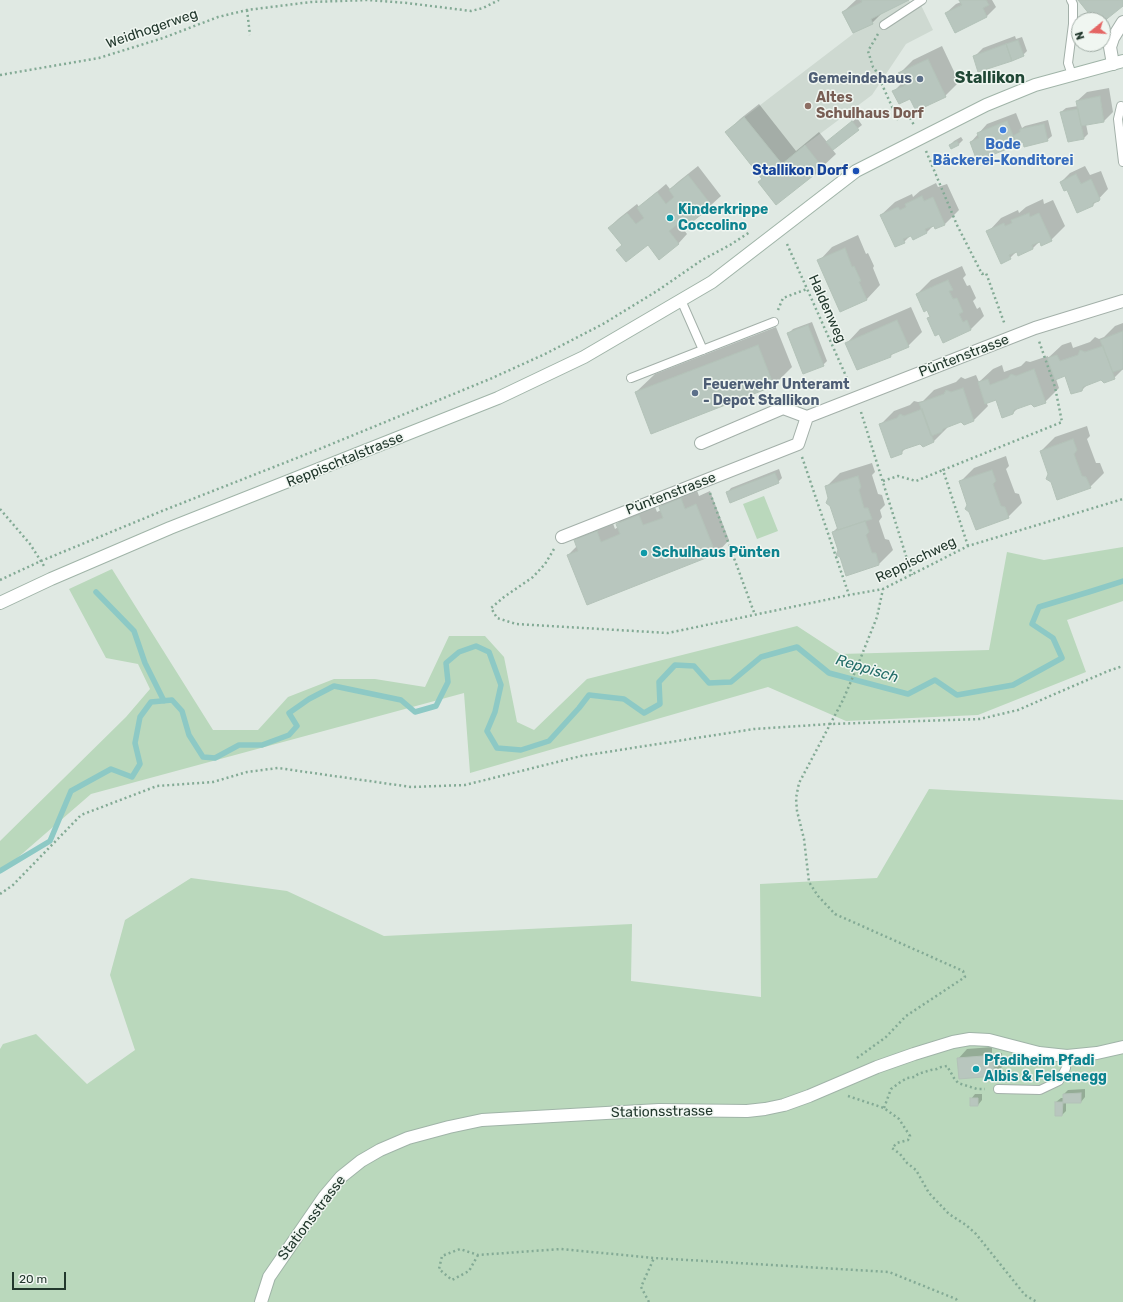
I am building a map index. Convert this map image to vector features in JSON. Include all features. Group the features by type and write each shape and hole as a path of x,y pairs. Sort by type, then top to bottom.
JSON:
{"street":[{"path":"1118,62 1110,47 1113,38 1123,22"},
{"name":"Reppischtalstrasse","path":"0,603 51,579 170,528 498,398 584,357 712,282 856,171 920,137 986,105 1035,85 1118,62"},
{"name":"Püntenstrasse","path":"807,417 1035,328 1123,301"},
{"path":"701,442 783,408 807,417 798,444"},
{"name":"Püntenstrasse","path":"562,537 798,444"},
{"name":"Stationsstrasse","path":"262,1299 269,1277 281,1258 324,1197 341,1176 361,1161 380,1150 408,1138 482,1120 659,1110 747,1111 765,1109 784,1105 809,1096 877,1067 914,1054 970,1038 989,1040 1039,1053 1067,1056 1097,1053 1123,1047"}],"lane":[{"path":"884,25 922,0"},
{"path":"1071,0 1073,4 1068,63 1072,75"},
{"path":"1121,106 1118,119 1123,162"},
{"path":"681,300 703,350"},
{"path":"631,378 774,322"},
{"path":"998,1089 1040,1090 1059,1081 1066,1068 1067,1056"}],"path":[{"name":"Weidhogerweg","path":"0,76 99,58 163,38 218,17 247,10 311,2 368,0 471,11 483,8 499,0"},
{"path":"247,10 250,35"},
{"path":"875,39 868,51 873,67 898,120"},
{"path":"910,118 920,137 957,225 982,274 986,272 1009,338"},
{"name":"Haldenweg","path":"780,229 861,411 912,575"},
{"path":"0,580 41,561 162,511 317,450 490,379 545,354 603,324 702,260 750,232"},
{"path":"774,322 782,298 807,288"},
{"path":"883,481 898,476 916,481 1062,422 1055,387 1035,328"},
{"path":"798,444 849,595"},
{"path":"942,470 968,546"},
{"path":"705,481 755,615"},
{"name":"Reppischweg","path":"562,537 545,564 533,577 504,597 492,608 497,618 516,624 668,633 849,595 883,590 968,546 1123,499"},
{"path":"0,509 30,544 51,579"},
{"path":"856,1058 886,1037 906,1016 965,977 963,970 835,914 818,896 809,882 804,839 797,811 796,798 799,783 843,700 877,617 883,590"},
{"path":"0,894 13,885 81,815 157,786 213,782 247,772 278,768 411,787 465,785 581,756 754,729 830,724 980,719 1018,710 1123,666"},
{"path":"884,1108 891,1089 899,1083 907,1078 915,1077 918,1074 947,1066 958,1083 977,1089 998,1089"},
{"path":"843,1095 884,1108 899,1119 910,1136 908,1140 897,1143 892,1148 916,1170 929,1193 949,1214 966,1225 976,1234 1025,1295 1037,1302"},
{"path":"478,1255 469,1271 452,1280 439,1269 442,1256 460,1249 478,1255 561,1250 654,1258 888,1272 956,1299 958,1302"},
{"path":"649,1302 641,1287 654,1258"}],"shaded area":[{"name":"Altes Schulhaus Dorf","path":"861,0 909,0 912,5 919,1 933,30 906,44 872,95 805,145 776,205 758,182 762,179 725,132 853,34 842,12 862,2"}],"green space":[{"path":"764,496 778,531 757,539 743,504"},
{"path":"1123,547 1123,601 1067,620 1086,672 978,715 846,721 768,687 470,773 464,693 91,794 0,873 0,841 126,717 150,689 138,664 106,658 69,589 112,569 213,730 258,730 288,697 334,679 375,679 425,687 449,636 485,636 504,657 517,722 534,730 587,679 797,626 840,654 989,650 1007,552 1044,560"},
{"path":"929,789 1123,800 1123,1302 0,1302 0,1049 3,1044 36,1034 87,1084 135,1050 110,975 125,920 191,878 287,891 384,936 632,924 631,981 761,997 760,884 877,878"}],"building":[{"path":"861,0 909,0 871,19 873,24 853,33 842,12 862,2"},
{"path":"959,0 986,0 989,5 983,8 987,17 955,33 945,13 962,5"},
{"path":"1078,0 1123,0 1123,6 1111,16 1111,12 1088,12"},
{"path":"1018,40 1024,56 1012,61 1006,44"},
{"path":"1006,44 1012,61 978,72 973,56"},
{"name":"Gemeindehaus","path":"928,59 946,97 916,111 910,99 899,104 892,91 904,86 898,73"},
{"path":"1100,96 1104,122 1081,126 1076,101"},
{"path":"1078,109 1084,139 1068,142 1060,112"},
{"name":"Altes Schulhaus Dorf","path":"744,117 782,164 805,145 823,168 776,205 758,182 762,179 725,132"},
{"path":"852,121 859,130 833,150 826,142"},
{"path":"1007,121 1017,145 977,161 970,142 979,138 977,133"},
{"path":"1044,124 1048,141 1024,147 1023,142 1017,145 1013,136 1020,132 1020,129"},
{"path":"957,141 959,145 951,149 949,145"},
{"path":"1076,174 1081,184 1091,179 1100,199 1099,201 1093,203 1093,206 1077,213 1067,190 1064,191 1060,182"},
{"name":"Kinderkrippe Coccolino","path":"688,175 712,206 688,225 684,219 669,231 679,244 659,260 648,245 626,262 616,250 622,245 608,228 627,213 636,224 644,218 637,208 657,192 666,204 674,197 669,190"},
{"path":"922,196 924,201 933,197 945,225 935,229 934,226 925,229 927,233 913,240 911,236 903,239 905,243 895,247 880,215 898,207 900,210 906,207 905,204"},
{"path":"1029,213 1030,217 1039,213 1052,241 1041,246 1040,242 1032,245 1033,249 1018,256 1017,252 1009,255 1011,259 1001,264 986,231 1004,223 1005,226 1012,223 1011,220"},
{"path":"845,248 852,267 854,266 861,281 859,282 867,300 840,312 817,260"},
{"path":"948,280 953,290 949,291 953,299 957,298 963,312 959,314 963,322 967,320 971,330 943,343 939,334 935,336 927,318 930,317 927,310 924,312 916,294"},
{"path":"897,320 909,347 890,355 891,357 857,370 845,343"},
{"path":"808,325 824,366 803,374 787,333"},
{"path":"1123,331 1123,369 1113,372 1100,340"},
{"path":"758,345 774,386 651,434 635,392"},
{"path":"1103,346 1115,379 1104,383 1101,380 1083,387 1082,391 1071,394 1065,376 1055,380 1047,358 1057,355 1060,361 1078,355 1080,350 1085,352"},
{"path":"1034,369 1046,403 1034,407 1031,404 1014,410 1013,414 1002,418 996,400 985,404 978,382 988,379 990,385 1008,378 1011,374 1016,376"},
{"path":"963,388 974,421 964,425 961,422 943,429 942,432 931,436 919,403 944,394 946,390 951,392"},
{"path":"922,409 934,442 923,447 920,444 902,450 902,454 891,458 879,424 897,418 900,414 904,416"},
{"path":"1073,439 1077,450 1074,454 1082,476 1086,477 1091,488 1057,500 1051,482 1046,479 1048,474 1040,451"},
{"path":"992,470 996,481 993,484 1001,506 1005,507 1009,518 976,530 969,512 965,509 967,505 959,481"},
{"path":"775,473 779,483 730,503 726,492"},
{"path":"858,476 861,487 859,490 864,508 868,508 872,519 838,530 830,506 826,503 828,498 825,486"},
{"name":"Schulhaus Pünten","path":"681,498 685,509 696,504 716,554 587,605 567,555 578,551 574,540 597,531 601,542 620,534 616,524 639,515 643,525 663,518 659,507"},
{"path":"865,521 869,532 866,535 872,553 876,553 879,565 846,576 840,557 836,555 838,550 832,532"},
{"name":"Pfadiheim Pfadi Albis & Felsenegg","path":"983,1056 984,1063 993,1062 995,1076 959,1079 957,1058"},
{"path":"1081,1093 1081,1103 1063,1103 1063,1094"},
{"path":"970,1098 978,1098 978,1106 970,1106"},
{"path":"1055,1102 1063,1102 1062,1116 1055,1116"}],"waterway":[{"name":"Reppisch","path":"0,871 50,841 71,791 111,769 132,777 140,764 135,743 140,717 151,702 172,700 182,711 189,735 203,757 215,758 239,745 262,745 289,735 297,726 289,713 309,699 334,686 401,700 415,712 436,706 448,682 446,663 459,652 476,646 489,652 501,685 495,712 487,731 497,748 521,750 549,741 589,695 624,699 644,713 660,704 659,682 675,665 694,666 709,683 731,682 761,657 797,647 829,673 908,694 935,680 957,695 1013,685 1062,658 1053,638 1032,624 1039,607 1123,581"},
{"path":"96,592 134,631 145,663 164,701"}],"place":[{"name":"Gemeindehaus","path":"920,79"},
{"name":"Altes Schulhaus Dorf","path":"808,106"},
{"name":"Bode Bäckerei-Konditorei","path":"1003,130"},
{"name":"Stallikon Dorf","path":"856,171"},
{"name":"Kinderkrippe Coccolino","path":"670,218"},
{"name":"Feuerwehr Unteramt - Depot Stallikon","path":"695,393"},
{"name":"Schulhaus Pünten","path":"644,553"},
{"name":"Pfadiheim Pfadi Albis & Felsenegg","path":"976,1069"}],"district":[{"name":"Stallikon","path":"990,78"}]}
